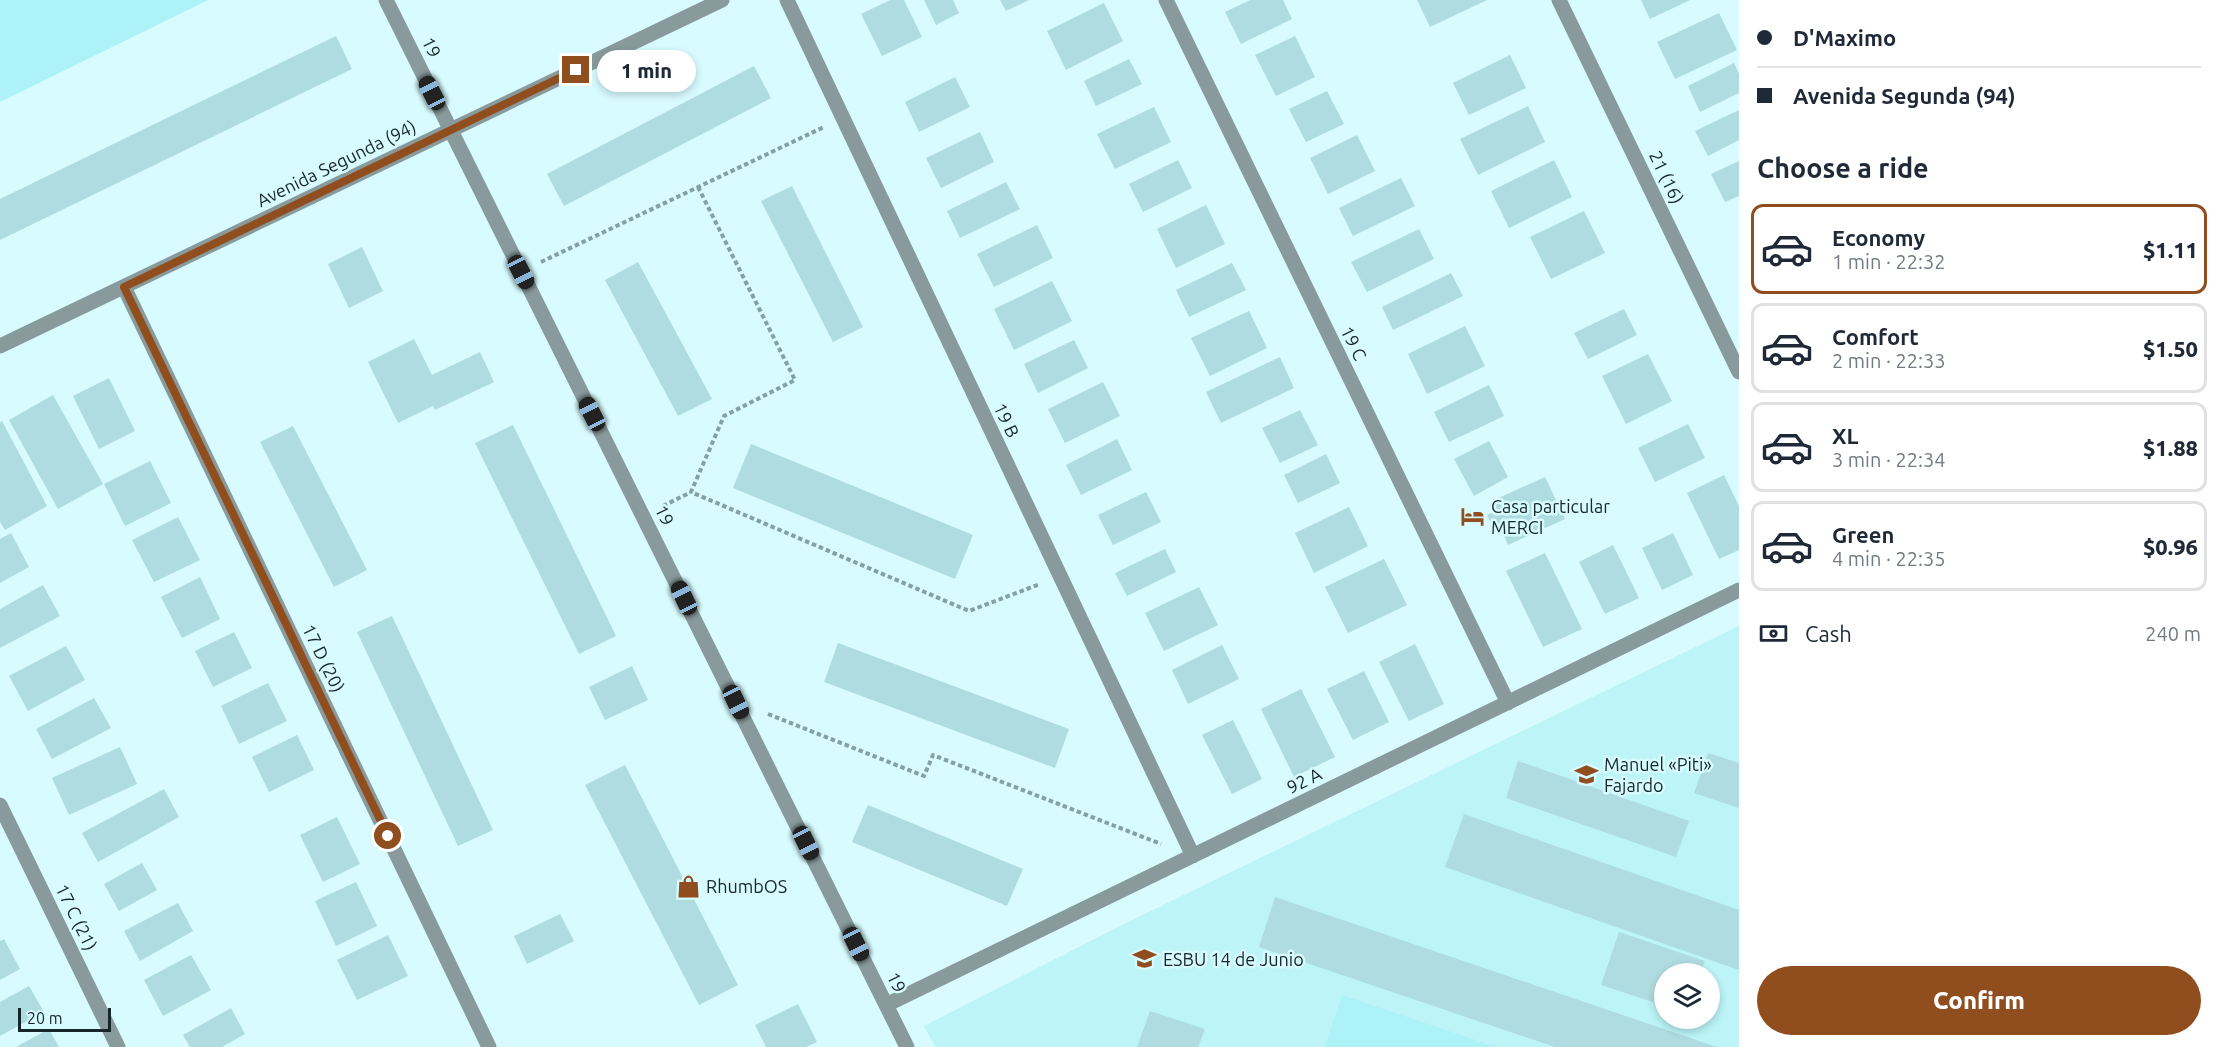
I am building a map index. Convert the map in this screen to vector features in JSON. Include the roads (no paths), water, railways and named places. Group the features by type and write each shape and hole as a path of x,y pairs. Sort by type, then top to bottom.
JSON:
{"street":[{"name":"19","path":"386,0 907,1047"},
{"name":"Avenida Segunda (94)","path":"0,346 722,0"},
{"name":"19 B","path":"787,0 1192,856"},
{"name":"19 C","path":"1166,0 1508,703"},
{"name":"21 (16)","path":"1559,0 1739,372"},
{"name":"17 D (20)","path":"124,287 489,1047"},
{"name":"92 A","path":"886,1005 1739,590"},
{"name":"17 C (21)","path":"0,805 118,1047"}],"place":[{"name":"Casa particular MERCI","path":"1473,516"},
{"name":"Manuel «Piti» Fajardo","path":"1586,774"},
{"name":"RhumbOS","path":"688,886"},
{"name":"ESBU 14 de Junio","path":"1145,959"}]}
